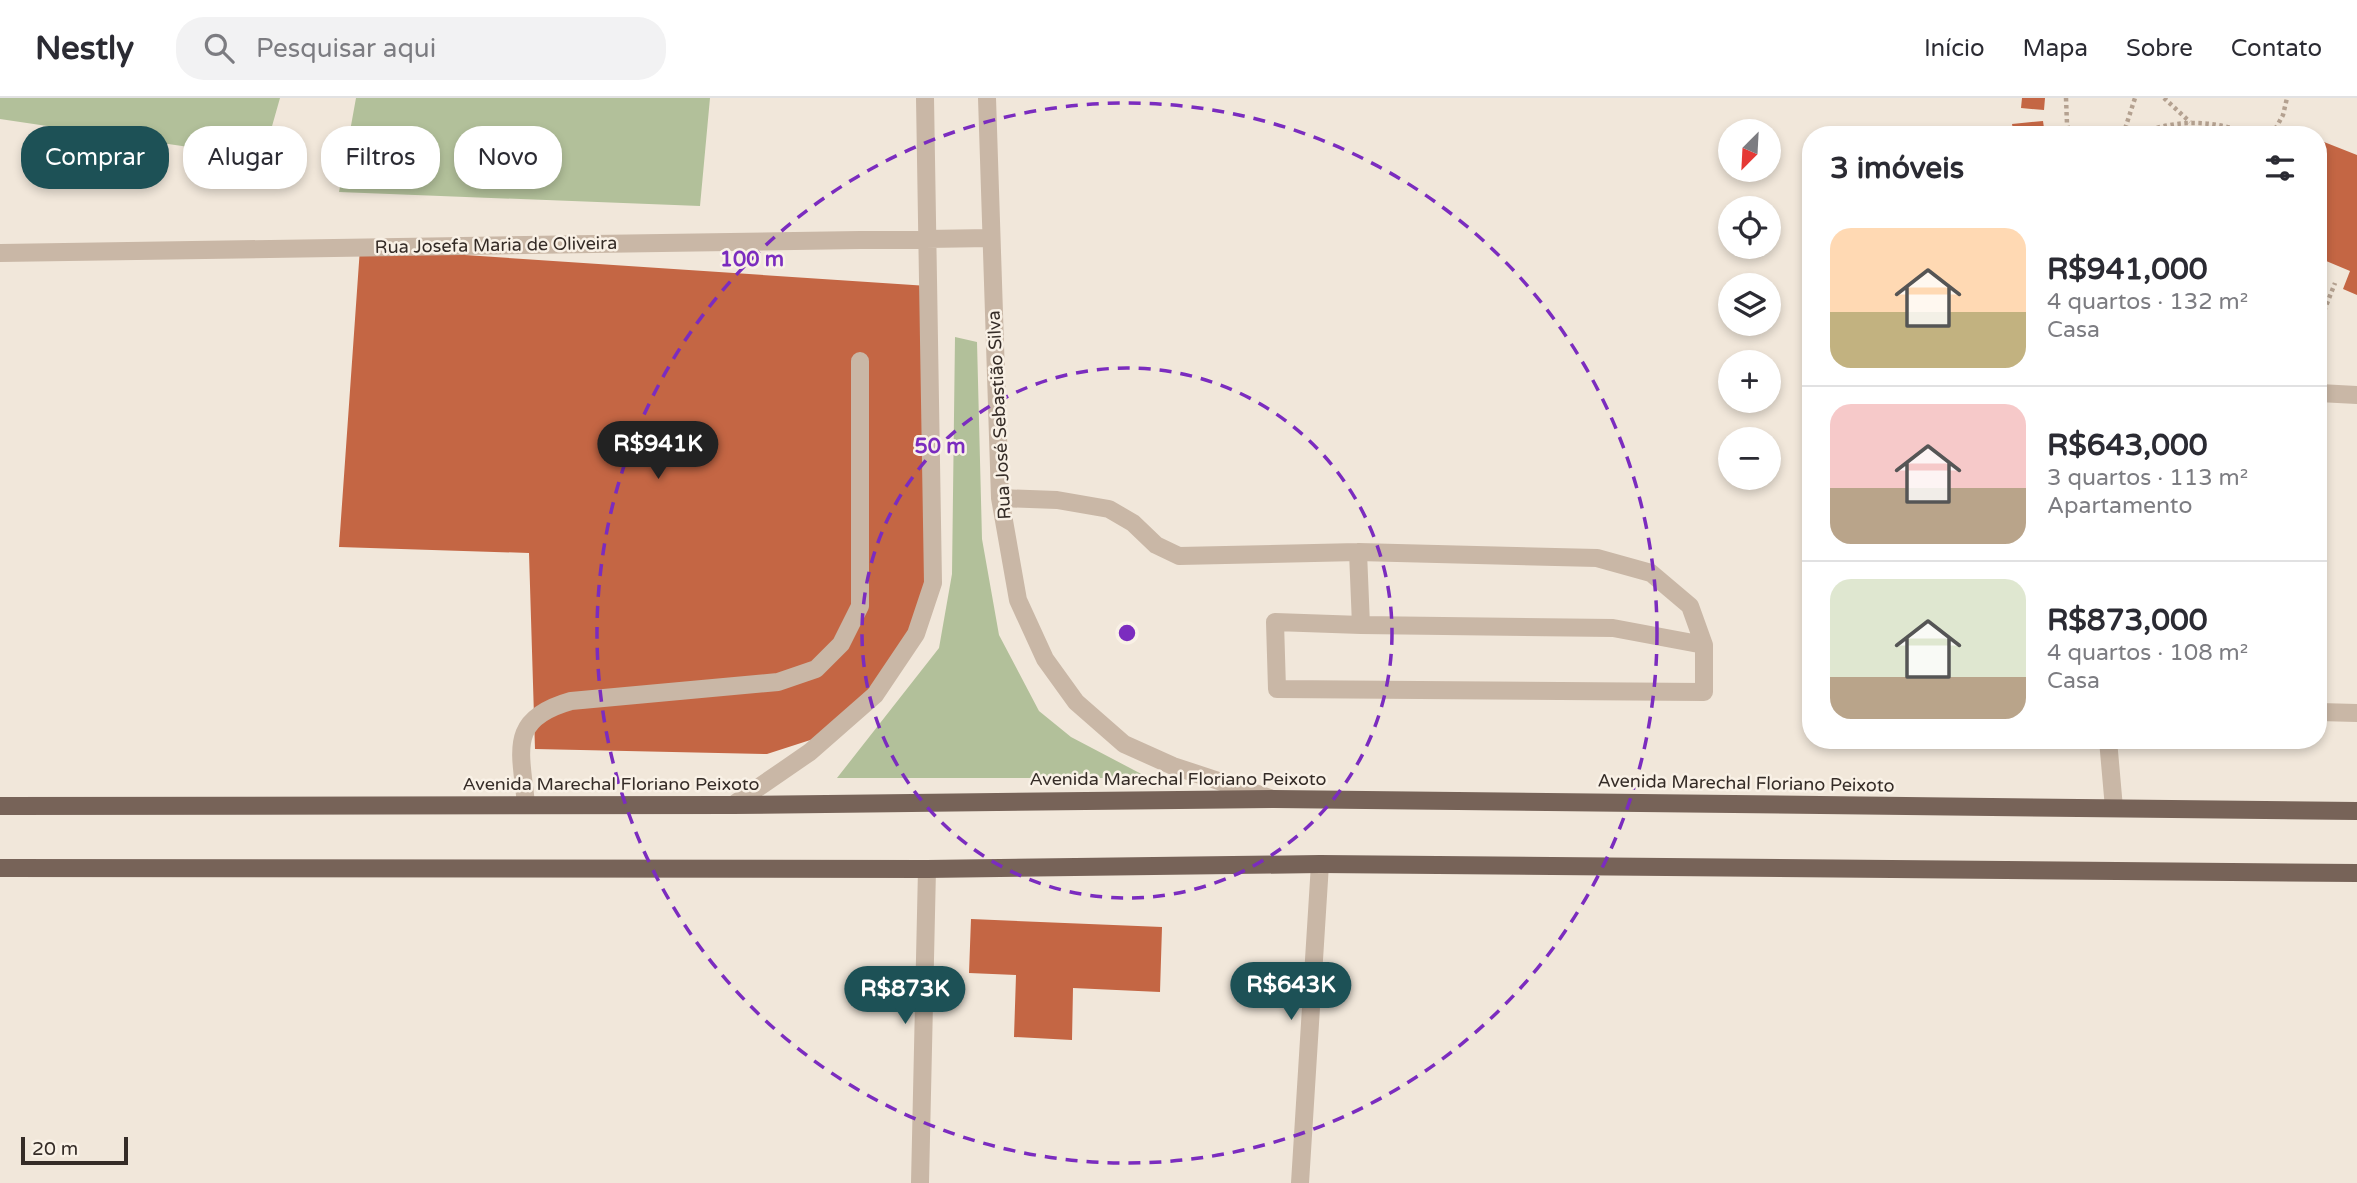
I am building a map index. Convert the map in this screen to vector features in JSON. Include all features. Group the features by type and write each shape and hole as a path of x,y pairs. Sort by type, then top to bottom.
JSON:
{"main road":[{"name":"Avenida Marechal Floriano Peixoto","path":"0,806 733,805 1273,799 2357,811"},
{"path":"0,868 927,869 1320,864 2357,873"}],"street":[{"path":"733,805 810,752 875,695 916,634 933,583 925,98"},
{"name":"Rua José Sebastião Silva","path":"987,98 1000,498 1018,600 1045,659 1076,702 1124,744 1173,766 1273,799"},
{"name":"Rua Josefa Maria de Oliveira","path":"0,253 991,238"},
{"path":"526,804 520,743 534,717 550,707 570,701 778,682 816,669 841,644 860,606 860,361"},
{"path":"2327,393 2357,395"},
{"path":"1000,498 1057,500 1109,509 1133,523 1156,544 1180,555 1358,552 1597,558 1651,573 1690,606 1704,645 1704,692 1277,690 1275,622 1613,628 1704,645"},
{"path":"1358,552 1361,625"},
{"path":"2327,712 2357,713"},
{"path":"2109,749 2114,808"},
{"path":"1300,1183 1320,864"},
{"path":"920,1183 927,869"}],"path":[{"path":"2066,98 2068,126"},
{"path":"2126,126 2135,98"},
{"path":"2164,98 2191,122"},
{"path":"2277,126 2287,98"},
{"path":"2167,126 2191,122 2229,126"},
{"path":"2327,304 2335,283"}],"green space":[{"path":"0,98 280,98 272,126 183,126 183,146 169,144 169,126 47,126 0,119"},
{"path":"356,98 710,98 700,206 339,192 340,189 440,189 440,126 351,126"},
{"path":"955,337 977,342 982,539 999,635 1039,711 1071,737 1149,778 837,778 939,648 952,574"}],"building":[{"path":"2022,98 2045,98 2044,110 2021,108"},
{"path":"2043,121 2044,126 2012,126"},
{"path":"2327,143 2357,155 2357,295 2343,289 2350,271 2327,261"},
{"path":"360,248 928,286 933,583 893,669 832,733 767,754 535,749 529,553 339,547"},
{"path":"971,919 1162,927 1160,992 1073,988 1072,1040 1014,1037 1016,975 969,973"}]}
